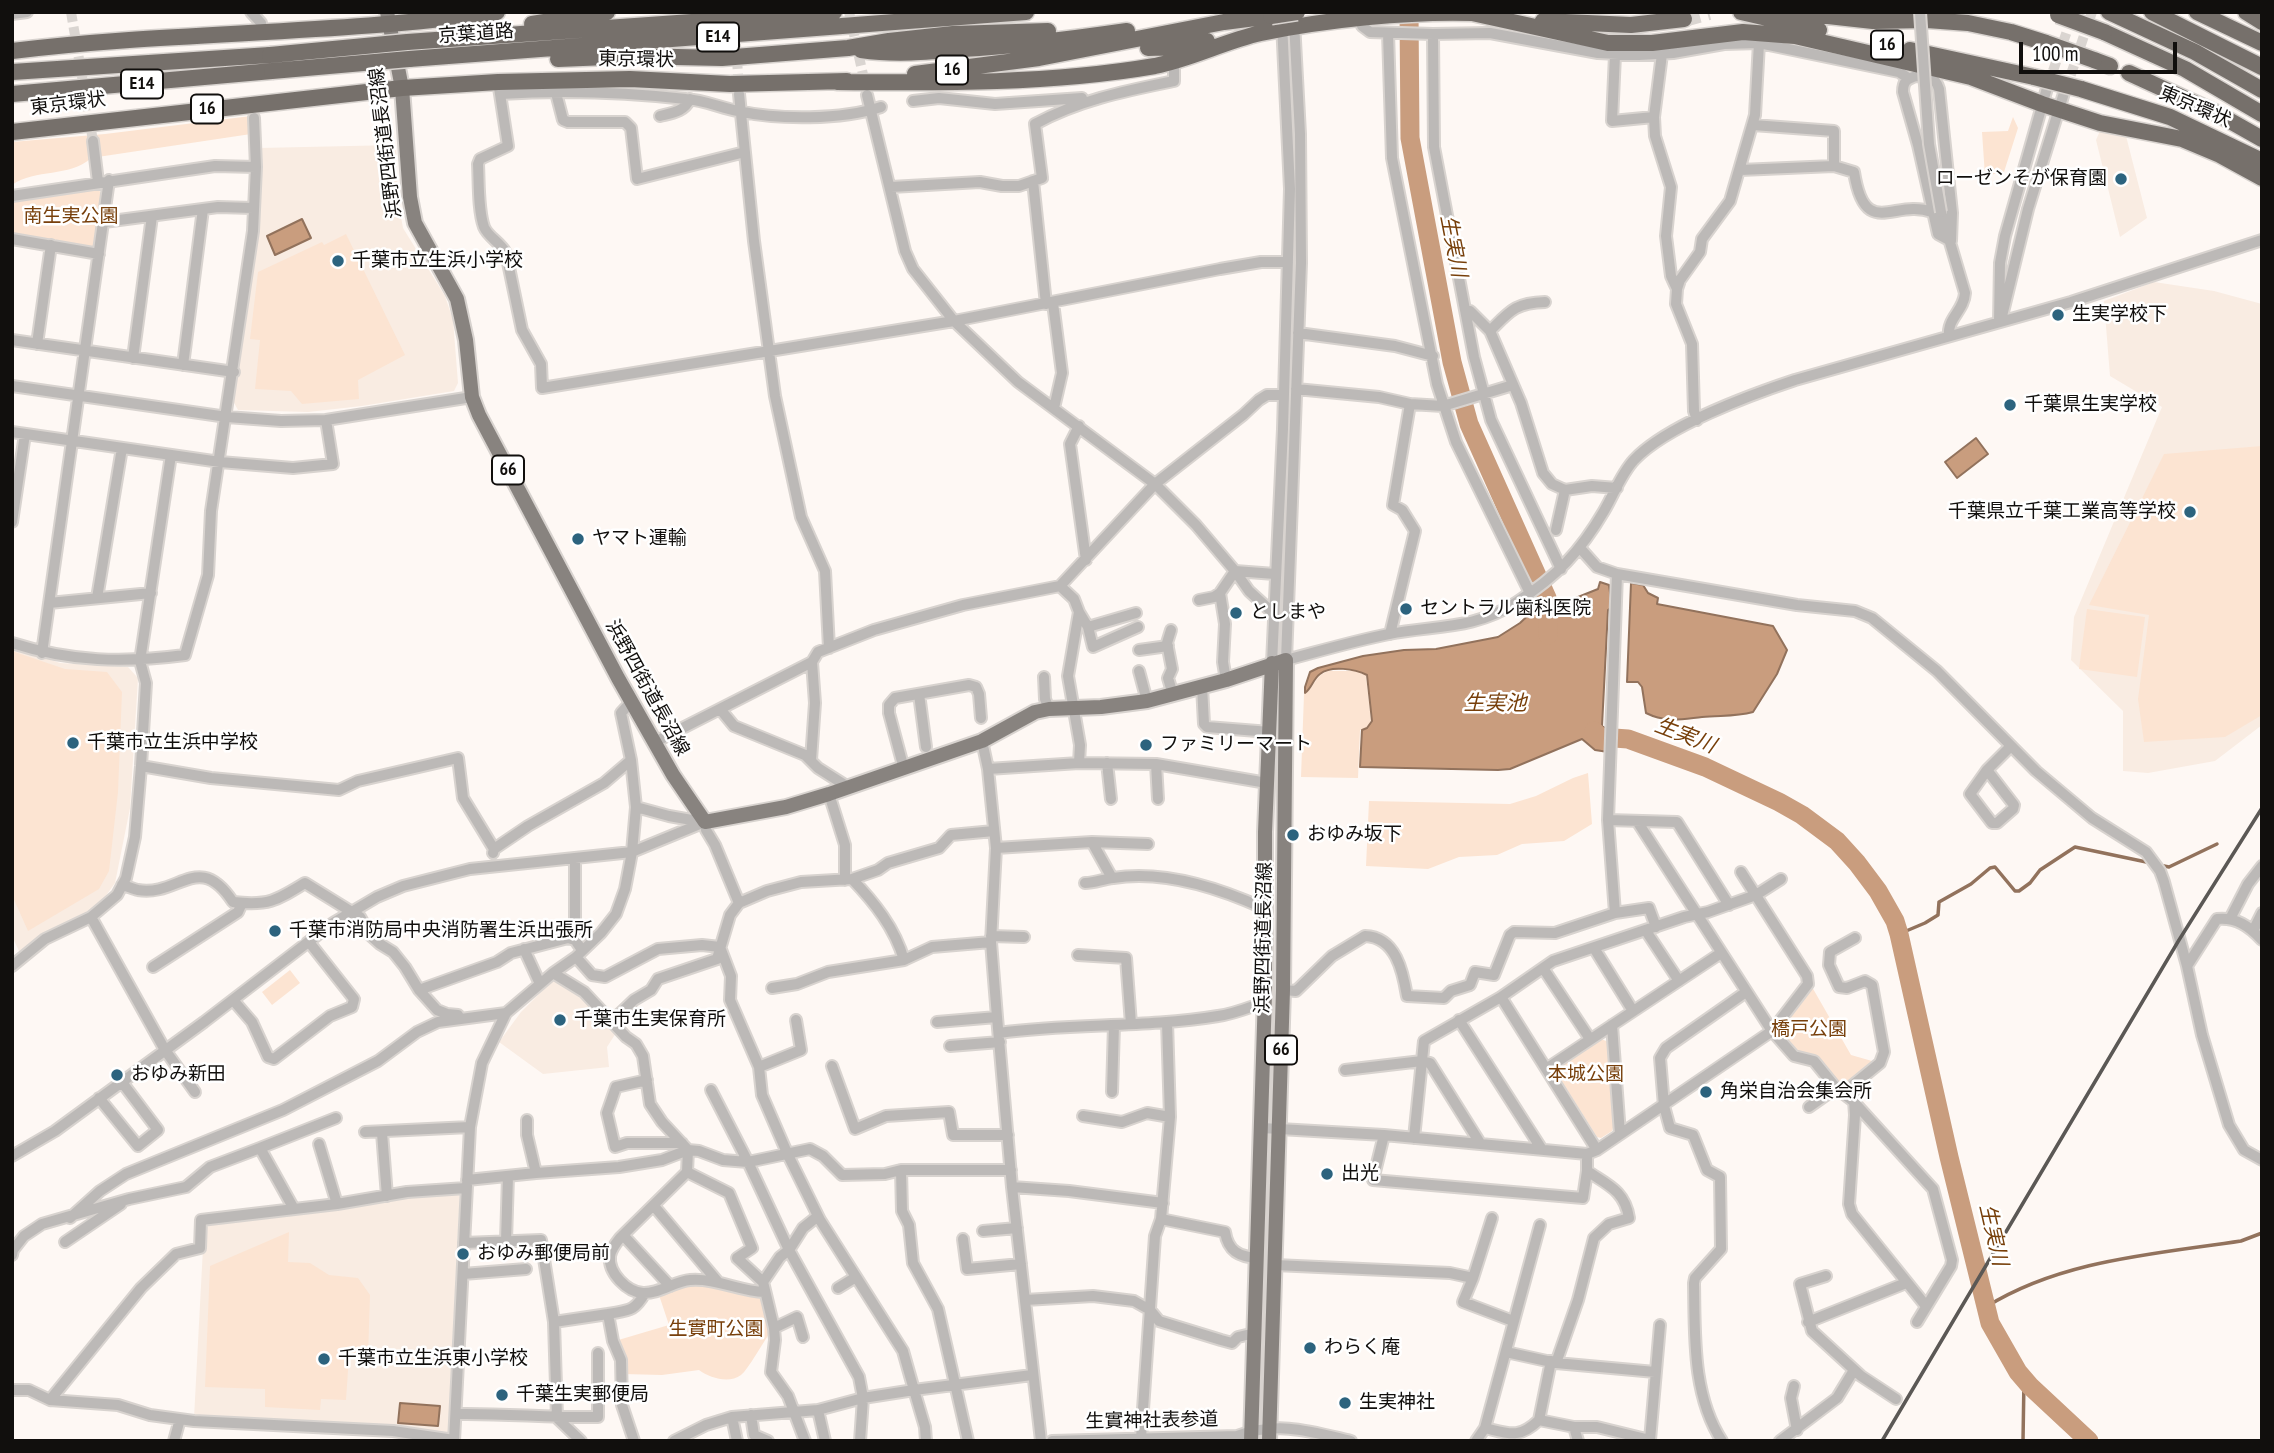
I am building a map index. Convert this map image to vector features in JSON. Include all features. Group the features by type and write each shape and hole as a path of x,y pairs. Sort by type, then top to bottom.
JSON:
{"highway":[{"path":"12,51 76,43 262,32 388,18 497,12"},
{"path":"458,39 482,31 607,12"},
{"name":"京葉道路","path":"12,94 271,63 408,50 458,39 834,12"},
{"name":"京葉道路","path":"408,50 435,58 1026,12"},
{"name":"東京環状","path":"1741,12 2081,89 2170,117 2262,161"},
{"path":"1792,12 1873,21 1927,20 1990,26"},
{"path":"1962,12 1990,26 2110,66"},
{"path":"2109,12 2195,52 2262,90"},
{"path":"2152,12 2262,67"},
{"path":"2197,12 2262,43"},
{"path":"2246,12 2262,22"},
{"path":"837,82 930,83 1033,79 1131,69 1174,62 1292,20 1472,13 1608,43 1663,42 1743,32 1794,36 1971,76 2100,123 2182,139 2220,155 2262,178"},
{"name":"東京環状","path":"12,132 402,88 499,88 630,79 730,84 837,82 1040,58 1276,14 1292,20"},
{"path":"2054,14 2104,32 2185,69 2262,114"},
{"path":"1499,18 1631,25 1684,19"},
{"path":"848,48 888,54 944,51 1224,22"},
{"path":"435,58 458,63 632,56 696,59 848,48 953,34 1048,31"},
{"path":"1148,48 1177,47 1239,34 1261,33"},
{"name":"京葉道路","path":"12,72 271,63"},
{"path":"2129,73 2216,113 2262,139"}],"main road":[{"name":"浜野四街道長沼線","path":"388,18 402,88 410,197 415,223 457,299 466,340 472,397 488,433 654,742 705,822"},
{"name":"浜野四街道長沼線","path":"1251,1436 1262,1128 1265,1002 1263,908 1267,783 1279,662"},
{"name":"浜野四街道長沼線","path":"1269,1435 1283,990 1279,662"},
{"path":"705,822 786,807 904,769 982,741 1035,712 1147,701 1226,680 1279,662"}],"street":[{"path":"12,14 27,12"},
{"path":"251,12 261,23 262,32"},
{"path":"1920,12 1929,144 1937,212"},
{"path":"1362,16 1362,26 1366,31 1490,33 1615,55 1662,54 1724,44 1759,43 1887,69 1908,78"},
{"path":"1279,662 1273,613 1288,262 1292,20"},
{"path":"1279,662 1296,389 1301,187 1292,20"},
{"path":"1388,33 1391,149 1443,406 1456,442 1530,593"},
{"path":"1433,34 1434,147 1483,395 1491,420 1561,569"},
{"path":"12,43 76,43"},
{"path":"1697,420 1694,411 1692,344 1676,304 1677,289 1680,280 1700,252 1702,239 1730,201 1753,125 1757,100 1759,43"},
{"path":"1662,54 1654,117 1658,151 1671,187 1667,236 1671,276 1677,289"},
{"path":"1615,55 1612,121 1654,117"},
{"path":"913,101 939,99 995,104 1102,96 1174,81 1174,62"},
{"path":"1949,336 1948,328 1965,301 1965,293 1951,241 1937,212 1903,92 1903,85 1908,78 1916,76 1931,76 1937,81 1939,89 1952,213 1951,241"},
{"path":"876,109 811,116 740,112 690,99 499,88 508,146 480,159 481,211 484,228 506,253 522,330 541,364 542,388 954,321 1261,262 1288,262"},
{"path":"1999,322 2000,263 2005,236 2047,88"},
{"path":"556,93 563,120 629,124 638,178 744,152"},
{"path":"1999,322 2006,306 2028,209 2064,93"},
{"path":"739,94 754,242 775,396 801,517 825,571 829,649"},
{"path":"867,95 876,109 905,251 913,269 954,321 1018,383 1079,426 1154,485 1196,525 1249,591 1273,613"},
{"path":"891,187 980,182 1010,186 1042,178 1035,124 1062,110 1102,96"},
{"path":"660,116 681,110 687,106 690,99"},
{"path":"12,643 42,653 66,657 140,661 185,655 208,575 211,511 234,372 253,230 256,167 254,118"},
{"path":"1753,125 1834,131 1835,166"},
{"path":"42,653 104,222 104,181 93,141"},
{"path":"12,196 215,166 256,167"},
{"path":"1740,170 1835,166 1854,172 1858,194 1870,210 1886,214 1921,208 1937,212"},
{"path":"1033,181 1049,304 1062,373 1054,408"},
{"path":"104,222 203,209 253,208"},
{"path":"183,365 203,209"},
{"path":"133,358 152,216"},
{"path":"12,239 99,254"},
{"path":"1279,662 1390,634 1464,625 1499,612 1561,569 1580,548 1624,474 1639,456 1697,420 1756,393 2071,303 2262,240"},
{"path":"37,344 51,245"},
{"path":"1490,331 1517,306 1545,302"},
{"path":"1466,311 1471,312 1490,331 1513,385 1543,473 1552,484 1565,490 1577,487 1617,488"},
{"path":"1298,333 1395,346 1433,356"},
{"path":"12,340 234,372"},
{"path":"1296,389 1443,406 1513,385"},
{"path":"12,386 261,421 326,420 472,397"},
{"path":"654,742 812,662 818,652 874,630 963,605 1060,586 1154,485 1267,394 1283,395"},
{"path":"1390,634 1415,531 1402,510 1393,505 1410,404"},
{"path":"12,432 220,462 293,468 333,464 326,420"},
{"path":"1079,426 1070,444 1086,560"},
{"path":"12,522 25,434"},
{"path":"97,598 122,448"},
{"path":"12,966 45,939 91,917 117,895 126,878 135,837 141,766 146,683 140,661 171,455"},
{"path":"1556,530 1565,490"},
{"path":"1580,548 1597,567 1617,574 1797,605 1863,613 1886,628 1937,671 2010,747 2092,818 2146,852 2160,871 2187,966 2202,1035 2229,1125 2244,1150 2262,1160"},
{"path":"1235,571 1275,574"},
{"path":"1199,600 1220,593 1235,571"},
{"path":"1615,913 1608,820 1617,574"},
{"path":"1060,586 1074,599 1088,626 1093,647 1138,627"},
{"path":"49,603 150,593"},
{"path":"1220,593 1225,624 1223,662 1226,680"},
{"path":"1079,612 1068,676 1080,745 1079,764"},
{"path":"1088,626 1136,613"},
{"path":"1171,630 1168,646 1172,669 1168,678 1173,695"},
{"path":"1139,650 1168,646"},
{"path":"811,760 815,703 812,662"},
{"path":"1139,671 1147,701"},
{"path":"1044,677 1045,699 1049,709"},
{"path":"904,769 889,713 889,705 900,696 969,685 976,687 979,694 981,718"},
{"path":"1202,686 1204,724 1207,727 1270,732"},
{"path":"919,694 926,747"},
{"path":"12,1390 29,1390 50,1400 118,1405 150,1415 314,1435 454,1440 470,1127 482,1063 506,1013 579,953 601,933 616,914 625,889 632,852 636,807 631,760 621,713 632,701"},
{"path":"720,709 734,726 805,755 818,768 848,787"},
{"path":"982,741 988,769 996,848 991,939 997,1017 1012,1187 1041,1441"},
{"path":"1987,770 2014,805 2013,809 1994,823 1970,794 1987,770 2010,747"},
{"path":"141,766 211,778 339,790 358,781 458,758 463,798 494,849 491,866"},
{"path":"494,849 528,826 604,783 631,760"},
{"path":"1107,763 1111,799"},
{"path":"988,769 1107,763 1156,764 1267,783"},
{"path":"1156,764 1158,799"},
{"path":"829,794 845,845 848,880 877,906 904,960"},
{"path":"636,807 669,817 705,822"},
{"path":"1608,820 1677,822 1729,905"},
{"path":"1637,821 1772,1031 1794,1056 1814,1061 1836,1088 1853,1101 1933,1189 1952,1260 1917,1322"},
{"path":"12,1156 55,1131 352,911 402,886 452,872 491,866 632,852 705,822"},
{"path":"705,822 706,830 739,903"},
{"path":"611,1022 634,1000 651,990 658,979 717,958 730,915 739,903 767,891 801,882 848,880 878,870 888,863 939,848 951,835 994,831"},
{"path":"996,848 1092,842 1148,844"},
{"path":"1092,842 1112,878"},
{"path":"575,859 575,940 592,975 605,977 658,949 702,945 720,947"},
{"path":"2231,917 2260,871"},
{"path":"1262,1128 1592,1152 1772,1031 1808,984 1807,976 1741,872"},
{"path":"122,885 139,891 198,877 209,878 218,882 233,902 256,904 281,898 305,883 360,917 370,935 393,952 419,990 437,1010 447,1014 506,1013"},
{"path":"1086,883 1112,878 1151,877 1231,894 1263,908"},
{"path":"1414,1138 1424,1041 1504,994 1553,961 1729,905 1756,895 1781,879"},
{"path":"153,967 238,912 242,903"},
{"path":"1384,1135 1373,1180 1583,1198 1592,1152 1494,975 1510,935 1514,932 1555,933 1615,913 1649,908 1651,929 1679,981"},
{"path":"2253,931 2262,913"},
{"path":"91,917 165,1051 195,1092"},
{"path":"2187,966 2217,919 2231,917 2262,940"},
{"path":"1283,990 1296,991 1332,956 1365,936 1378,939 1392,952 1402,968 1407,996 1444,998 1451,990 1470,985 1475,972 1494,975"},
{"path":"772,988 797,984 828,972 904,960 932,947 1024,937"},
{"path":"419,990 497,962 511,953 568,938 575,940"},
{"path":"1855,938 1830,953 1829,965 1839,987 1847,988 1865,981 1872,985 1884,1052 1880,1063 1853,1085 1855,1115 1849,1204 1852,1214 1926,1306"},
{"path":"233,1000 252,1022 268,1057 274,1059 330,1016 352,1007 354,999 309,942"},
{"path":"720,947 731,975 730,1000 760,1067 762,1095 818,1216 903,1351 925,1427 926,1441"},
{"path":"1594,948 1633,1010"},
{"path":"524,949 540,985"},
{"path":"1546,1069 1721,953"},
{"path":"1078,956 1126,958 1131,1024"},
{"path":"1807,976 1829,965"},
{"path":"1544,968 1590,1039"},
{"path":"552,973 584,992 611,1022 636,1044 643,1056 650,1104 662,1122 685,1146 687,1172 612,1249 610,1259 615,1276 632,1290 645,1293 689,1280 718,1282 747,1292 763,1287 780,1257 789,1250 803,1228 818,1216"},
{"path":"1722,1441 1714,1429 1702,1394 1695,1339 1694,1283 1721,1249 1720,1177 1707,1170 1693,1135 1670,1128 1664,1106 1660,1058 1666,1048 1746,992"},
{"path":"950,1046 1029,1029 1114,1026 1221,1016 1265,1002"},
{"path":"70,1218 100,1191 125,1174 283,1110 378,1061 417,1032 438,1022 476,1015"},
{"path":"937,1022 997,1017"},
{"path":"760,1067 801,1050 796,1020"},
{"path":"1460,1020 1541,1148"},
{"path":"1141,1438 1155,1236 1161,1219 1170,1117 1167,1022"},
{"path":"1612,1025 1620,1134"},
{"path":"1112,1092 1114,1026"},
{"path":"1345,1070 1422,1061 1430,1063 1480,1143"},
{"path":"832,1066 855,1129 886,1116 950,1112 953,1135 1008,1135"},
{"path":"647,1080 616,1087 607,1114 615,1147 627,1143 685,1146 723,1160 748,1162 810,1149 823,1156 842,1175 885,1174 901,1170 1011,1170"},
{"path":"99,1098 138,1146 158,1130 121,1081"},
{"path":"1809,1107 1836,1088"},
{"path":"710,1090 748,1162 789,1250 859,1377 863,1398 860,1441"},
{"path":"1083,1116 1122,1122 1147,1113 1170,1117"},
{"path":"12,1255 24,1236 42,1224 129,1199 186,1187 210,1167 336,1118"},
{"path":"527,1120 527,1135 536,1173"},
{"path":"365,1132 470,1127"},
{"path":"382,1133 387,1196"},
{"path":"319,1144 337,1204"},
{"path":"50,1400 141,1288 176,1254 200,1248 201,1220 337,1204 508,1176 618,1167 662,1160 685,1146"},
{"path":"260,1148 294,1209"},
{"path":"901,1170 902,1211 909,1225 913,1263 938,1309 968,1441"},
{"path":"1485,1428 1511,1434 1521,1433 1539,1420 1554,1362 1578,1300 1594,1238 1609,1224 1629,1217 1627,1202 1620,1194 1587,1171"},
{"path":"687,1172 729,1193 751,1248 737,1258 763,1287 774,1328 771,1372 788,1396 805,1441"},
{"path":"506,1241 508,1176"},
{"path":"1012,1187 1163,1203"},
{"path":"65,1242 129,1199"},
{"path":"654,1206 718,1282"},
{"path":"1492,1218 1463,1302 1513,1321"},
{"path":"1161,1219 1225,1232 1227,1242 1236,1253 1245,1258 1258,1258"},
{"path":"1476,1441 1485,1428 1540,1225"},
{"path":"983,1231 1017,1228"},
{"path":"623,1235 670,1286"},
{"path":"962,1239 967,1269 1021,1264"},
{"path":"464,1243 541,1240 554,1322 557,1418 581,1441"},
{"path":"1275,1265 1450,1273 1473,1278"},
{"path":"463,1274 526,1269"},
{"path":"1826,1276 1800,1284 1812,1331 1854,1370 1896,1399"},
{"path":"838,1289 856,1277"},
{"path":"1808,1322 1906,1283"},
{"path":"554,1322 632,1310 645,1293"},
{"path":"1025,1300 1093,1296 1134,1301 1150,1310 1159,1321 1232,1343 1238,1337 1255,1334"},
{"path":"608,1314 613,1341 621,1360 622,1405 634,1441"},
{"path":"774,1328 797,1317 803,1337"},
{"path":"1539,1420 1574,1427 1597,1427 1650,1440 1660,1325"},
{"path":"1506,1352 1554,1362 1655,1372"},
{"path":"456,1414 597,1417 598,1353"},
{"path":"1780,1441 1837,1398 1854,1370"},
{"path":"674,1441 706,1425 732,1417 818,1410 863,1398 1032,1375"},
{"path":"1794,1386 1791,1398 1797,1430"},
{"path":"818,1410 825,1441"},
{"path":"751,1415 754,1435 768,1441"},
{"path":"732,1417 737,1441"},
{"path":"174,1441 180,1419"},
{"name":"生實神社表参道","path":"1052,1441 1269,1435 1294,1427 1351,1441"},
{"path":"1574,1427 1578,1441"}],"shaded area":[{"name":"ローゼンそが保育園","path":"2100,131 2126,136 2147,218 2120,237 2096,140"},
{"name":"千葉市立生浜小学校","path":"396,145 398,200 403,228 445,296 453,320 458,383 454,391 308,412 238,410 233,401 259,148"},
{"name":"千葉県立千葉工業高等学校","path":"2154,282 2214,291 2262,304 2262,725 2215,761 2148,773 2123,771 2123,711 2071,660 2074,617 2162,407 2110,376 2104,301"},
{"name":"千葉市立生浜中学校","path":"12,647 60,663 128,667 138,678 130,808 115,883 100,904 89,912 19,951 12,936"},
{"name":"千葉市生実保育所","path":"559,980 579,992 616,1033 607,1047 609,1067 543,1074 499,1042 521,1012 551,982"},
{"name":"千葉市立生浜東小学校","path":"460,1191 448,1433 194,1418 204,1229 212,1221 405,1194"}],"green space":[{"path":"251,116 251,134 91,158 73,168 31,176 12,185 12,142 105,134"},
{"path":"2013,117 2018,128 2004,172 1985,176 1982,132 2008,131"},
{"name":"南生実公園","path":"94,185 103,195 95,245 90,247 12,237 12,202 16,198"},
{"path":"346,234 405,355 358,380 359,399 302,404 291,391 255,389 260,340 250,339 258,272 322,242 324,245"},
{"path":"2262,446 2262,715 2225,737 2144,742 2138,699 2149,615 2089,605 2164,454"},
{"path":"2087,609 2145,617 2137,677 2079,669"},
{"name":"千葉市立生浜中学校","path":"12,651 65,669 107,672 122,692 118,792 109,871 99,889 28,931 12,895"},
{"path":"1328,671 1356,671 1366,675 1371,721 1367,728 1360,730 1358,778 1301,777 1304,694 1319,676"},
{"path":"1588,773 1592,824 1564,841 1522,844 1497,855 1459,857 1428,869 1366,866 1369,801 1510,804 1536,796"},
{"path":"290,970 300,983 272,1005 262,992"},
{"name":"橋戸公園","path":"1812,987 1851,1055 1872,1061 1842,1087 1815,1055 1797,1053 1779,1031"},
{"name":"本城公園","path":"1598,1038 1609,1042 1614,1125 1612,1131 1601,1138 1597,1137 1557,1074 1559,1065"},
{"path":"1270,1152 1273,1152 1263,1406 1259,1408 1262,1251 1269,1208"},
{"path":"289,1232 288,1262 310,1263 329,1275 358,1278 370,1295 368,1357 349,1356 346,1400 321,1399 320,1410 265,1407 265,1389 205,1387 210,1266"},
{"name":"生實町公園","path":"689,1284 734,1288 747,1295 763,1295 770,1333 748,1368 731,1379 714,1377 699,1370 662,1375 623,1374 615,1341 669,1325 658,1292"}],"water":[{"path":"302,219 311,238 275,255 267,236"},
{"path":"1976,438 1988,454 1957,478 1945,462"},
{"name":"生実池","path":"1600,582 1609,585 1612,607 1608,610 1602,726 1608,730 1608,752 1595,750 1582,739 1510,769 1360,767 1362,730 1372,721 1367,675 1350,670 1325,671 1305,693 1310,672 1318,668 1363,656 1436,649 1498,637 1520,623 1536,608 1543,611 1598,589"},
{"path":"1631,583 1643,585 1648,593 1658,598 1657,604 1773,626 1787,650 1777,674 1753,712 1674,720 1646,713 1642,687 1638,682 1627,682"},
{"path":"400,1403 440,1406 438,1426 398,1423"}],"waterway":[{"name":"生実川","path":"1409,12 1410,138 1452,362 1469,424 1547,598 1548,635"},
{"name":"生実川","path":"1594,731 1600,737 1628,739 1705,767 1779,802 1837,841 1878,891 1895,921 1899,934 1949,1157 1990,1323 2018,1372 2089,1441"},
{"path":"2159,865 2169,867 2217,844"},
{"path":"1899,934 1938,915 1939,902 1971,884 1990,868 1995,867 2015,891 2019,891 2030,883 2040,870 2075,847 2151,863"},
{"path":"1986,1307 2015,1291 2077,1269 2142,1255 2241,1241 2262,1233"},
{"path":"2023,1441 2024,1379"}],"tunnel":[{"path":"71,12 93,141"},
{"path":"849,12 866,88"},
{"path":"1684,19 1709,12"},
{"path":"2066,89 2092,12"},
{"path":"2048,85 2073,14"},
{"path":"735,29 739,90"}],"railway":[{"path":"1882,1441 2179,940 2262,808"}],"place":[{"name":"ローゼンそが保育園","path":"2121,179"},
{"name":"千葉市立生浜小学校","path":"338,261"},
{"name":"生実学校下","path":"2058,315"},
{"name":"千葉県生実学校","path":"2010,405"},
{"name":"千葉県立千葉工業高等学校","path":"2190,512"},
{"name":"ヤマト運輸","path":"578,539"},
{"name":"セントラル歯科医院","path":"1406,609"},
{"name":"としまや","path":"1236,613"},
{"name":"千葉市立生浜中学校","path":"73,743"},
{"name":"ファミリーマート","path":"1146,745"},
{"name":"おゆみ坂下","path":"1293,835"},
{"name":"千葉市消防局中央消防署生浜出張所","path":"275,931"},
{"name":"千葉市生実保育所","path":"560,1020"},
{"name":"おゆみ新田","path":"117,1075"},
{"name":"角栄自治会集会所","path":"1706,1092"},
{"name":"出光","path":"1327,1174"},
{"name":"おゆみ郵便局前","path":"463,1254"},
{"name":"わらく庵","path":"1310,1348"},
{"name":"千葉市立生浜東小学校","path":"324,1359"},
{"name":"千葉生実郵便局","path":"502,1395"},
{"name":"生実神社","path":"1345,1403"}]}
